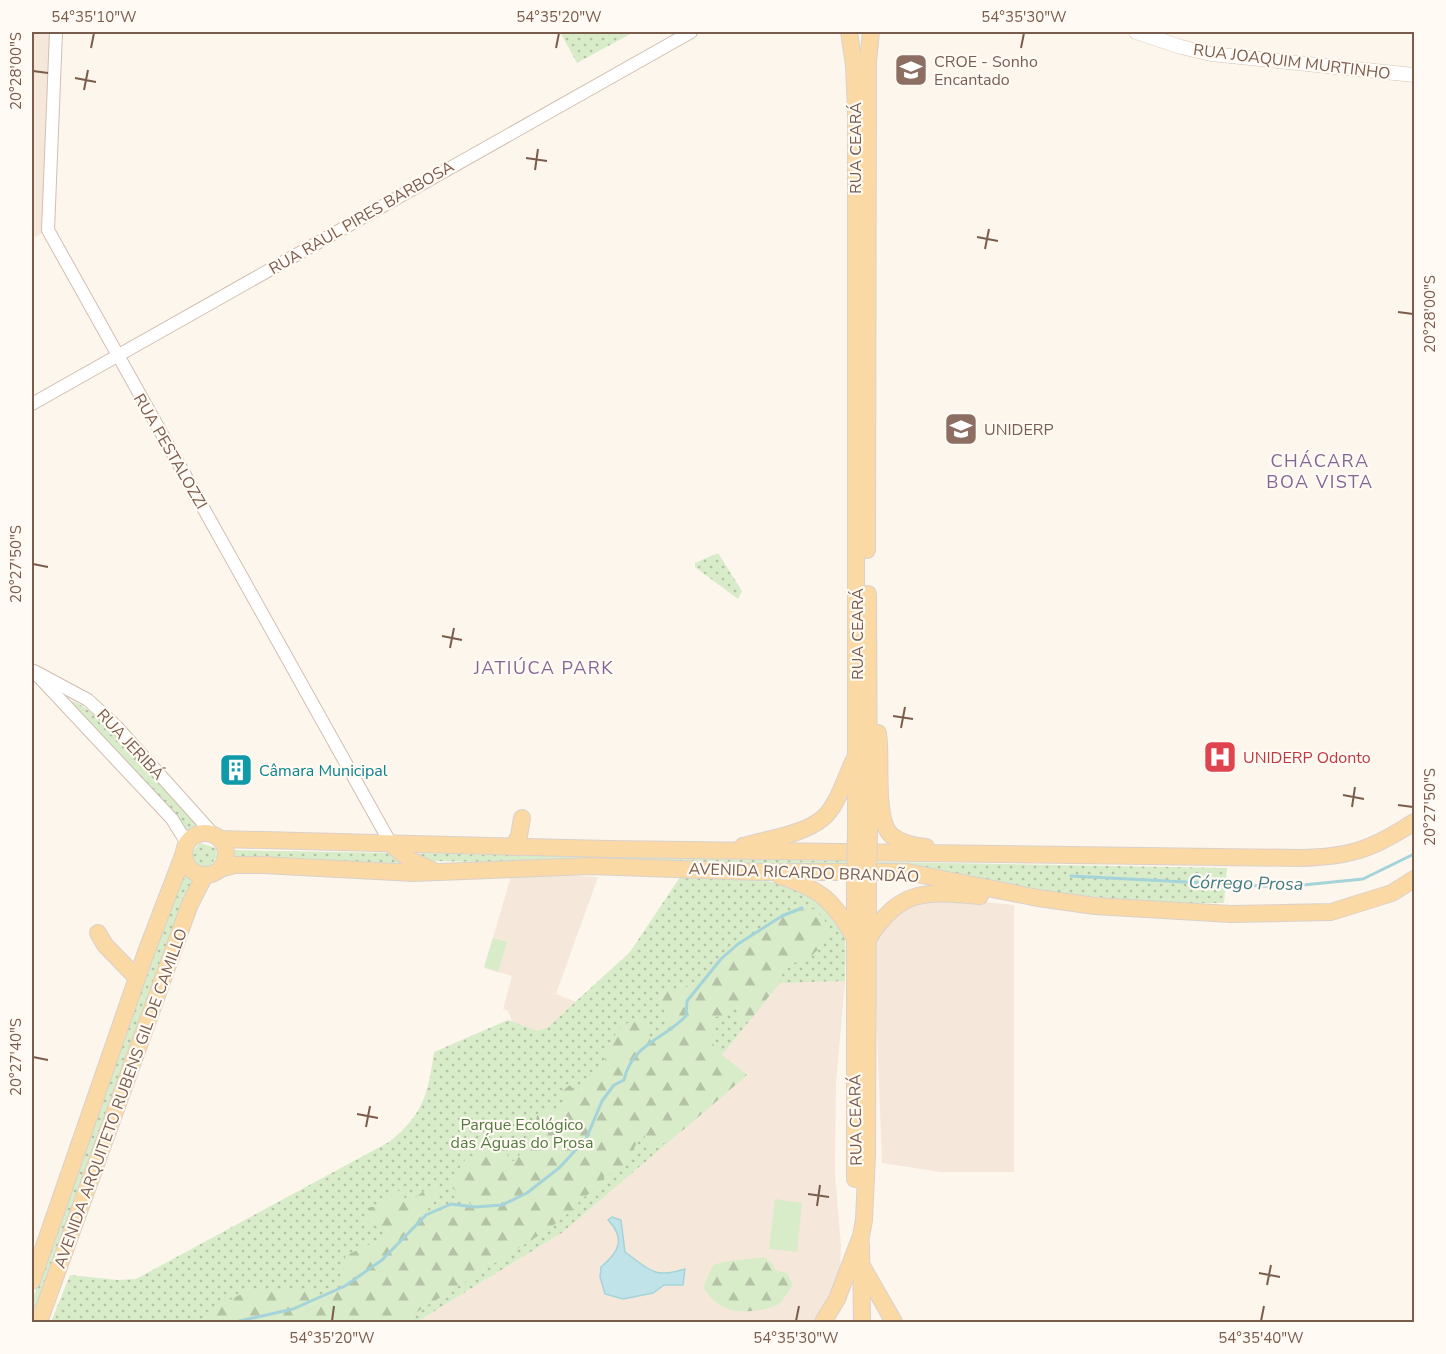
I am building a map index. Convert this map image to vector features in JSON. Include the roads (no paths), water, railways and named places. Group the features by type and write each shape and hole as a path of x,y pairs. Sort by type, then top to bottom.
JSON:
{"main road":[{"name":"RUA CEARÁ","path":"849,32 854,65 856,110 856,754 862,834"},
{"name":"RUA CEARÁ","path":"862,1323 861,1236 867,1154 862,834 869,687 868,61 871,32"},
{"name":"RUA JOAQUIM MURTINHO","path":"1136,32 1211,54 1414,75"},
{"path":"869,687 881,756 881,806 884,825 891,835 919,846 993,856"},
{"path":"726,851 808,827 824,818 835,801 856,754"},
{"path":"513,847 519,836 522,818"},
{"name":"AVENIDA RICARDO BRANDÃO","path":"217,837 513,847 993,856 1330,858 1367,850 1414,822"},
{"path":"206,833 217,837 226,854 212,872 190,869 185,848 190,839 206,833"},
{"path":"391,844 410,860 438,873"},
{"name":"AVENIDA ARQUITETO RUBENS GIL DE CAMILLO","path":"32,1281 137,978 185,848"},
{"name":"AVENIDA RICARDO BRANDÃO","path":"212,872 234,865 438,873 591,866 759,872 908,872 1038,898 1138,909 1298,915 1330,912 1357,905 1392,892 1414,879"},
{"name":"AVENIDA ARQUITETO RUBENS GIL DE CAMILLO","path":"41,1321 190,904 212,872"},
{"path":"759,872 808,885 825,896 862,940 900,903 931,892 1038,898"},
{"path":"98,933 105,945 137,978"},
{"path":"823,1323 837,1299 861,1236"},
{"path":"862,1264 894,1323"}],"street":[{"name":"RUA PESTALOZZI","path":"56,32 48,230 391,844"},
{"name":"RUA RAUL PIRES BARBOSA","path":"32,404 691,32"},
{"name":"RUA JERIBÁ","path":"33,670 88,700 117,728 217,837"},
{"name":"RUA JERIBÁ","path":"33,670 172,819 185,848"}],"water":[{"path":"612,1217 621,1220 625,1252 647,1268 659,1273 685,1269 683,1285 664,1285 653,1293 623,1299 605,1294 600,1277 601,1267 616,1251 618,1245 617,1233 608,1220"}],"waterway":[{"name":"Córrego Prosa","path":"1071,876 1283,887 1363,879 1414,854"},
{"name":"Córrego Prosa","path":"235,1322 293,1309 345,1286 382,1260 426,1215 451,1204 475,1207 502,1205 527,1193 559,1168 586,1139 602,1101 614,1085 624,1080 634,1058 641,1050 686,1016 687,1001 721,959 738,944 782,916 802,908"}],"place":[{"name":"CROE - Sonho Encantado","path":"911,70"},
{"name":"UNIDERP","path":"961,429"},
{"name":"UNIDERP Odonto","path":"1220,757"},
{"name":"Câmara Municipal","path":"236,770"}],"district":[{"name":"CHÁCARA BOA VISTA","path":"1320,471"},
{"name":"JATIÚCA PARK","path":"544,668"}],"park label":[{"name":"Parque Ecológico das Águas do Prosa","path":"522,1133"}]}
